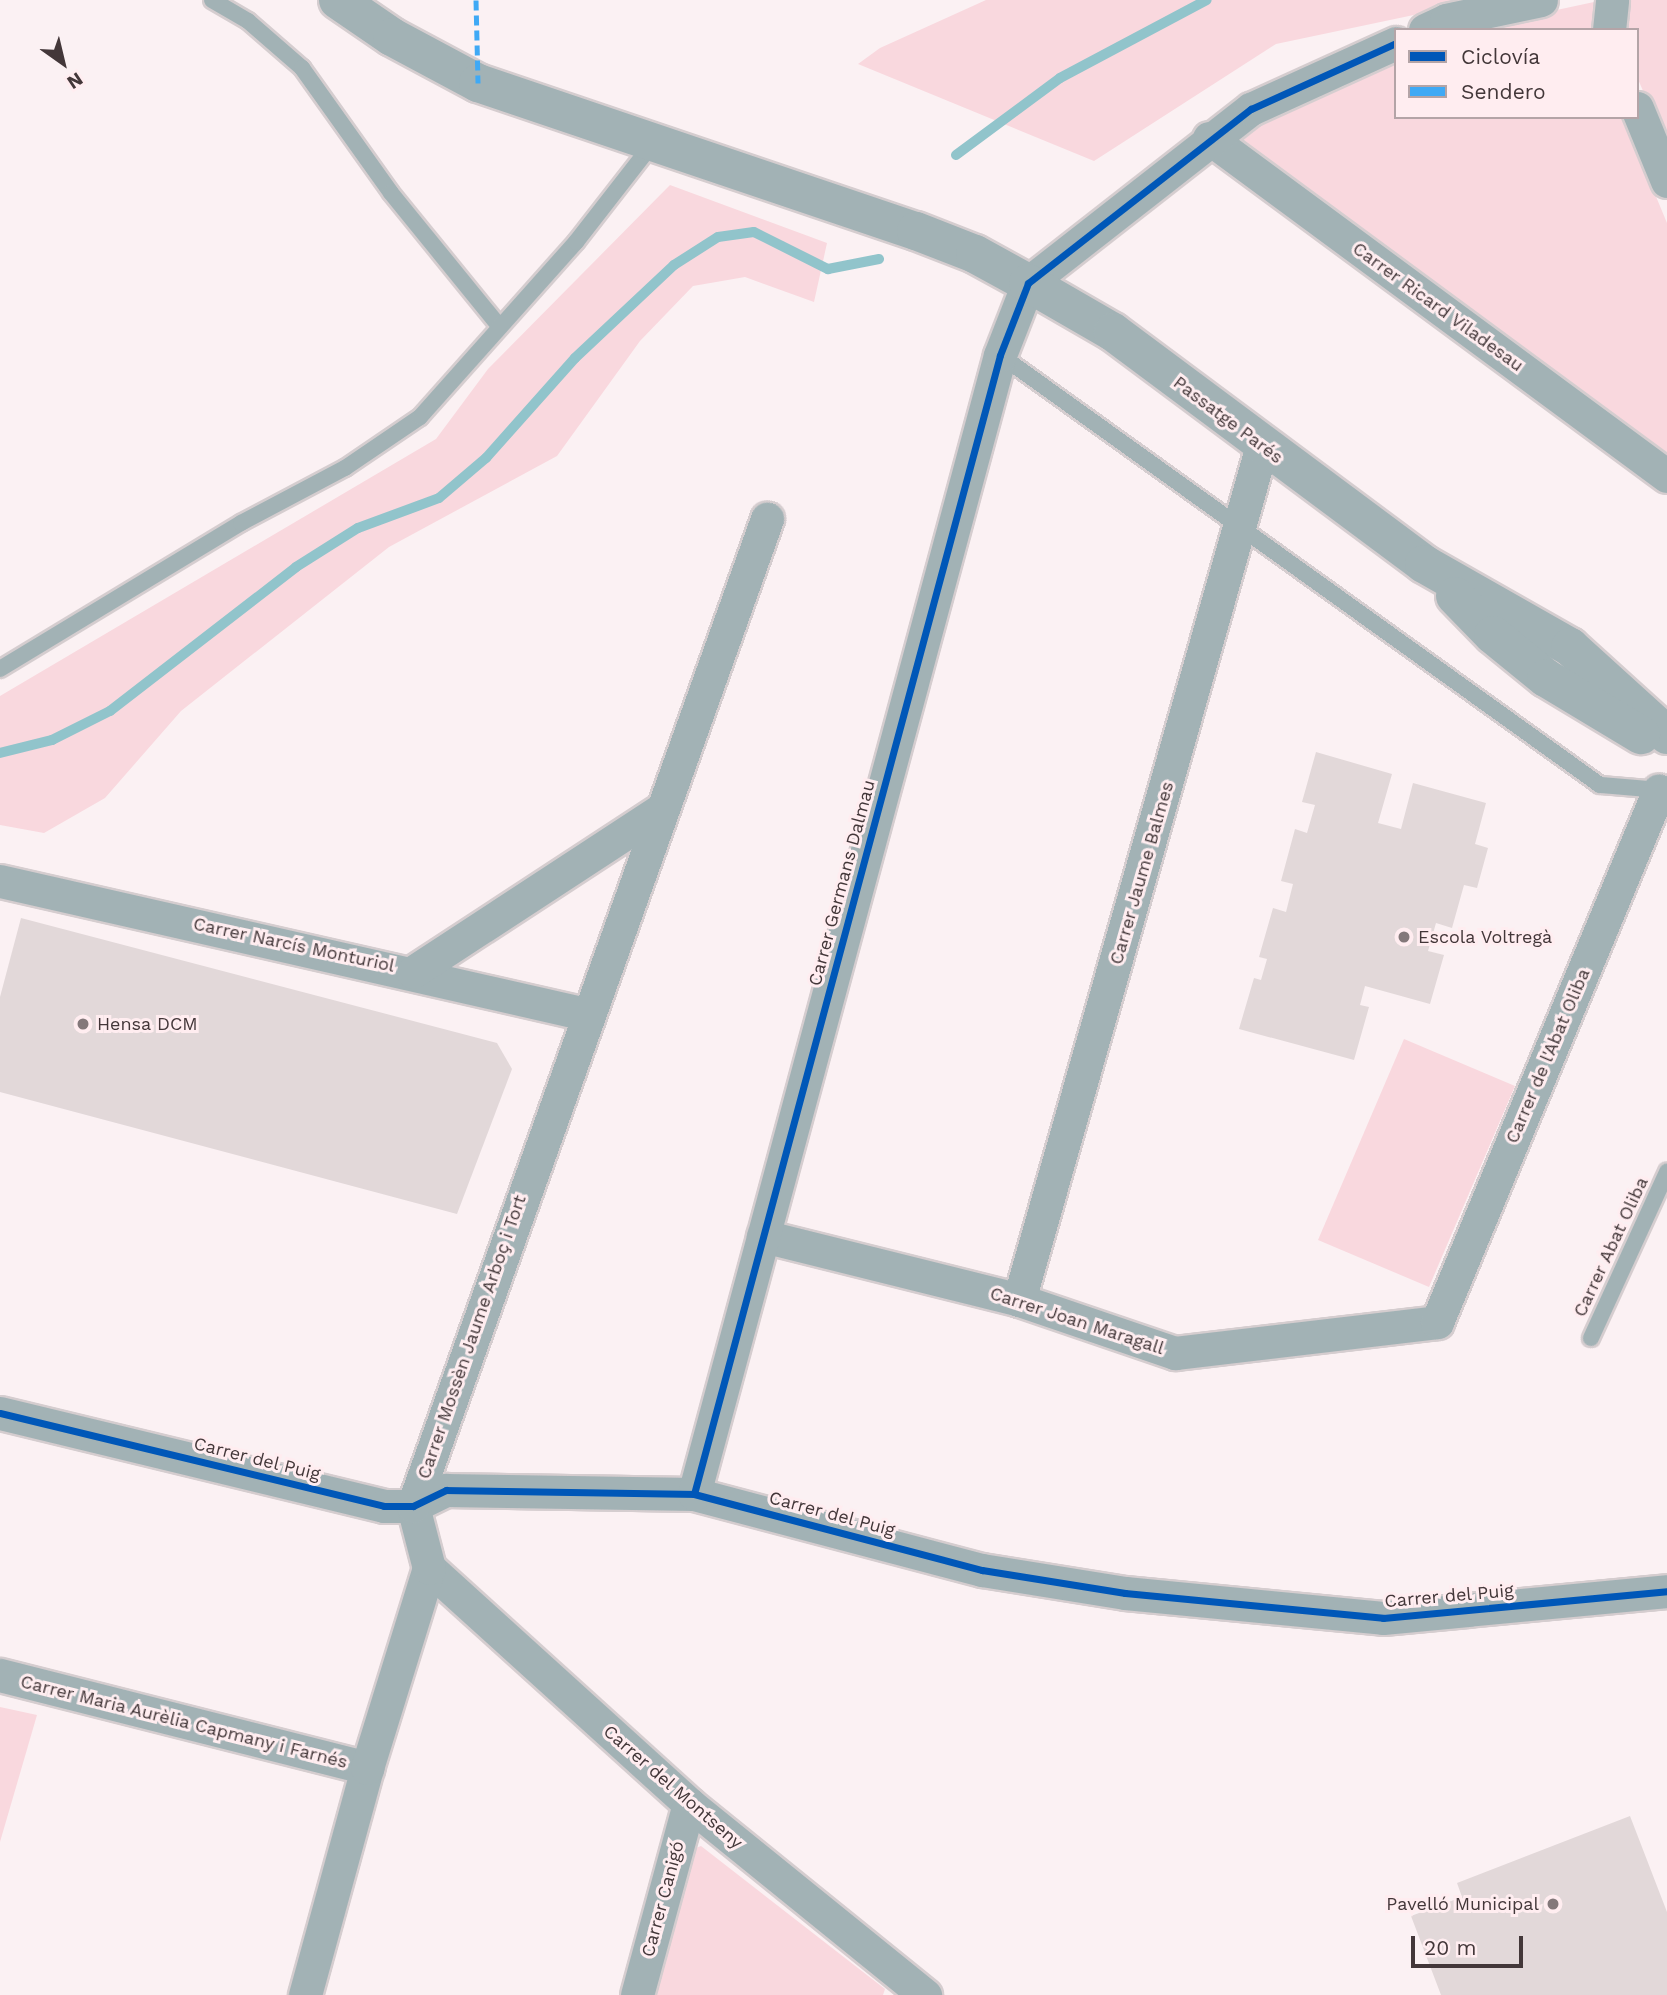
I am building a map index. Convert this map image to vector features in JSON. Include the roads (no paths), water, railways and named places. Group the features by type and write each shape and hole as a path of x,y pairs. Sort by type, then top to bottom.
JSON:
{"street":[{"name":"Passatge Parés","path":"338,0 392,37 478,83 916,231 975,254 1028,283 1112,332 1424,564 1570,647 1667,735"},
{"path":"1429,28 1446,20 1541,0"},
{"path":"1609,28 1612,0"},
{"path":"1028,283 1209,138 1251,109 1394,44"},
{"path":"1639,113 1667,180"},
{"name":"Carrer Ricard Viladesau","path":"1209,138 1667,476"},
{"name":"Carrer Germans Dalmau","path":"694,1494 1000,355 1028,283"},
{"name":"Carrer Jaume Balmes","path":"1019,1300 1243,525 1262,446"},
{"name":"Carrer Mossèn Jaume Arboç i Tort","path":"413,1506 586,1014 767,519"},
{"name":"Passatge Parés","path":"1424,564 1493,635 1546,678 1667,750"},
{"name":"Carrer de l'Abat Oliba","path":"1437,1322 1663,790"},
{"path":"413,972 662,809"},
{"name":"Carrer Narcís Monturiol","path":"0,881 413,972 586,1014"},
{"name":"Carrer Joan Maragall","path":"763,1236 1019,1300 1175,1353 1437,1322"},
{"name":"Carrer del Puig","path":"0,1413 384,1506 413,1506 446,1490 694,1494 982,1570 1125,1593 1384,1618 1667,1591"},
{"path":"305,1995 367,1768 429,1568 413,1506"},
{"name":"Carrer del Montseny","path":"429,1568 689,1804 915,1991"},
{"name":"Carrer Maria Aurèlia Capmany i Farnés","path":"0,1675 367,1768"},
{"name":"Carrer Canigó","path":"637,1995 689,1804"}],"lane":[{"path":"212,0 248,21 302,68 391,193 499,326"},
{"path":"0,669 241,523 345,468 409,424 576,242 653,143"},
{"path":"1000,355 1243,525 1600,785 1663,790"},
{"name":"Carrer Abat Oliba","path":"1591,1338 1667,1172"}],"waterway":[{"path":"956,155 1060,78 1207,0"},
{"path":"0,753 52,740 110,711 296,567 358,528 439,498 486,458 575,358 674,265 718,237 754,232 828,269 879,259"}],"place":[{"name":"Escola Voltregà","path":"1404,937"},
{"name":"Hensa DCM","path":"83,1024"},
{"name":"Pavelló Municipal","path":"1553,1904"}]}
